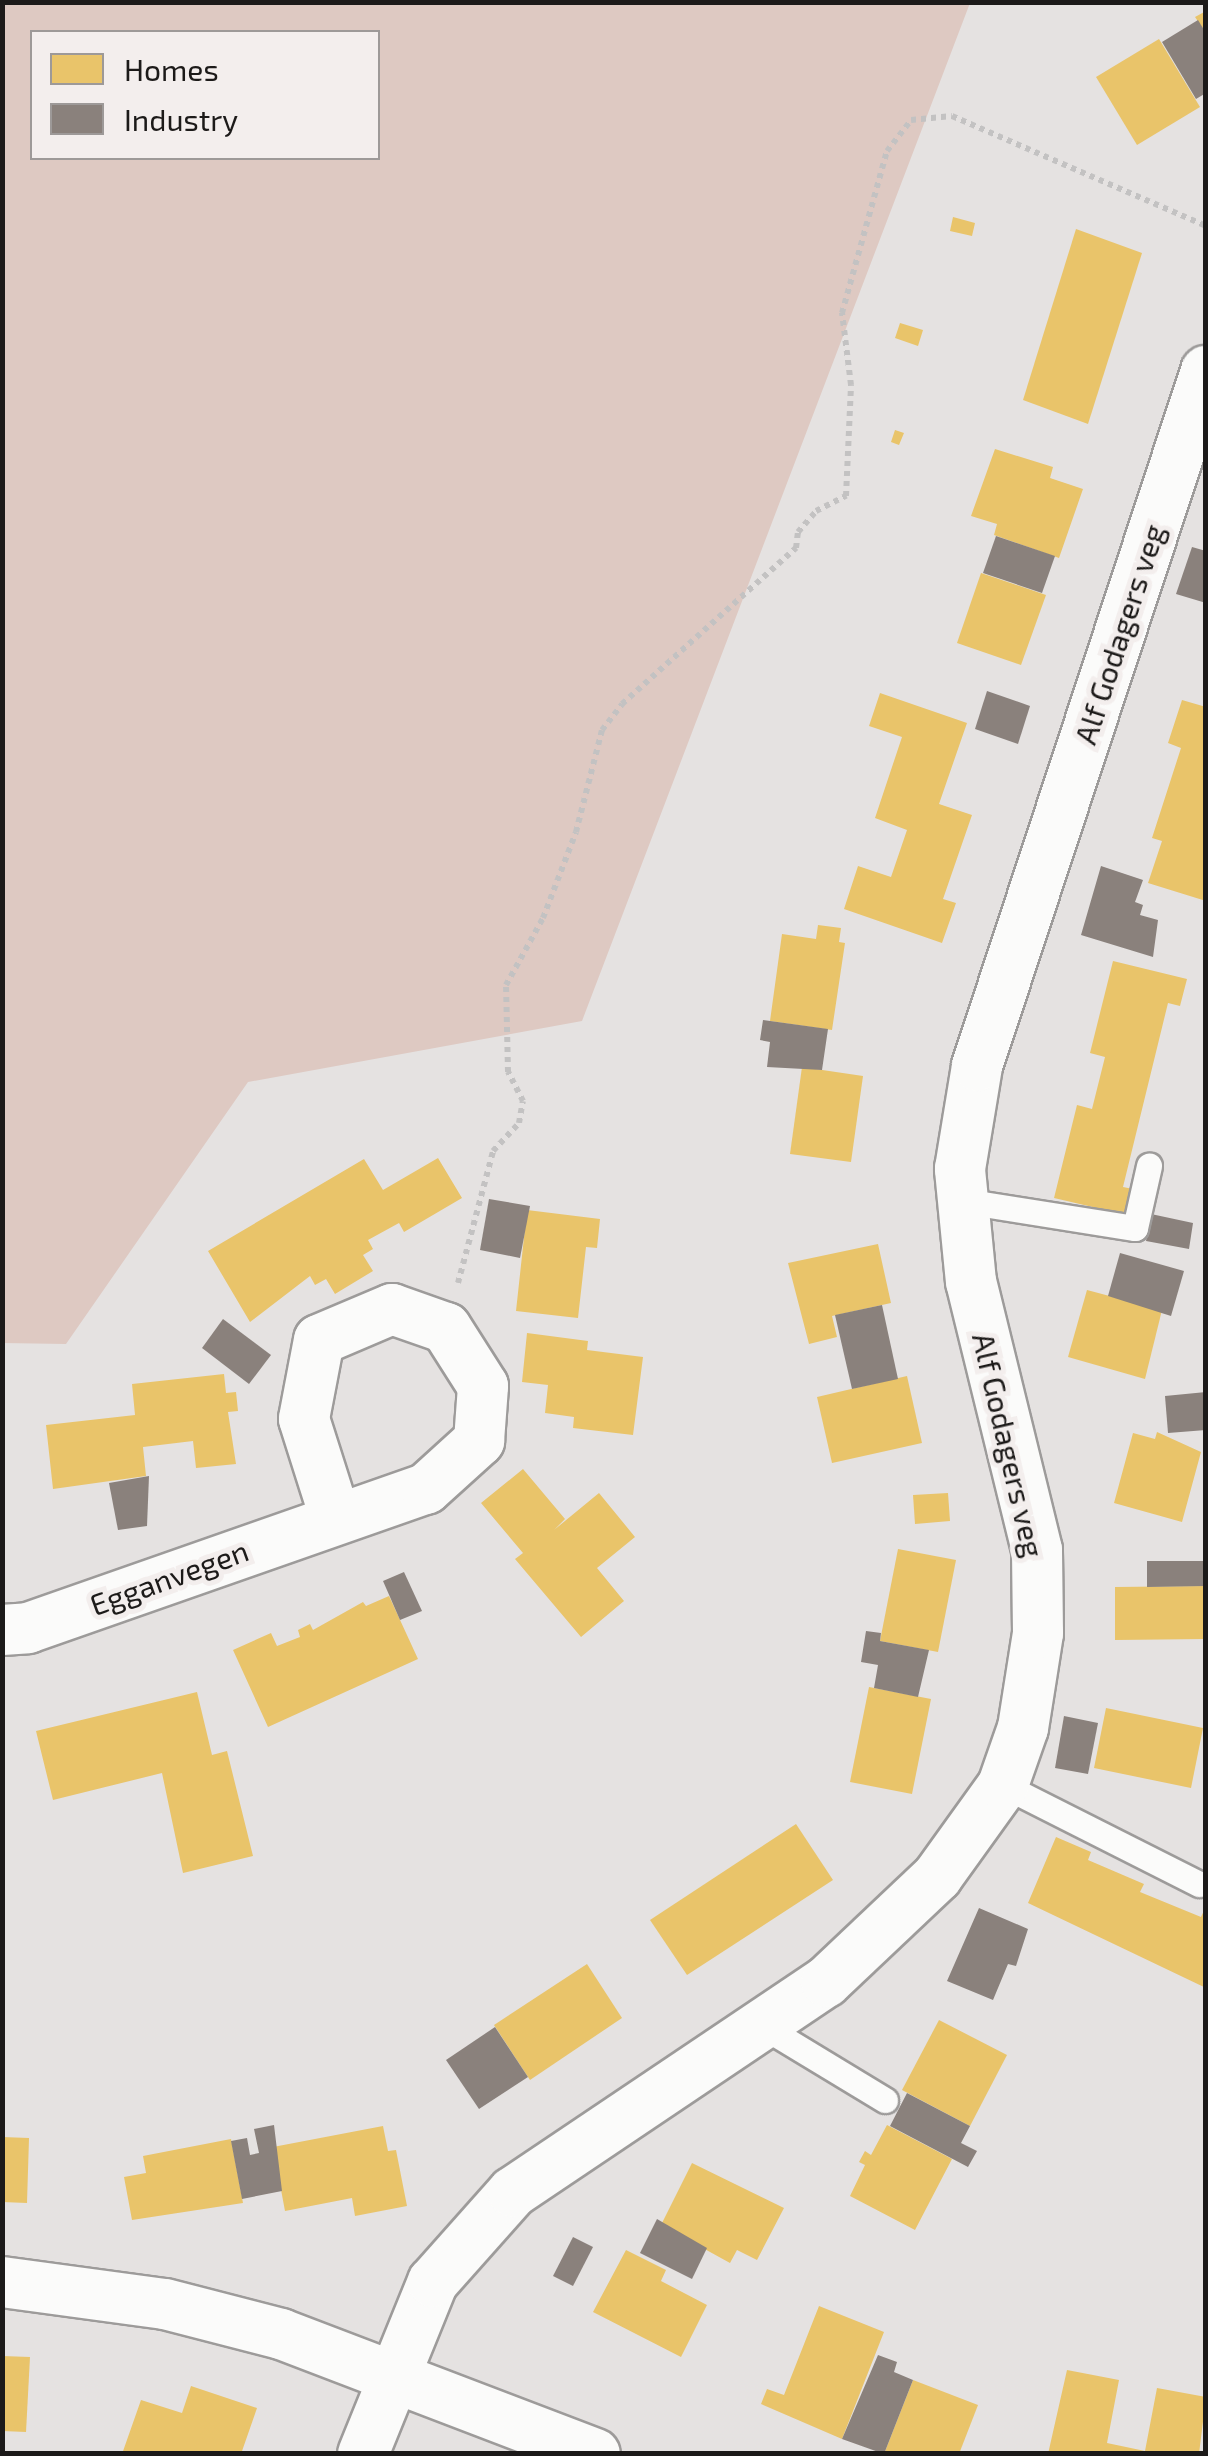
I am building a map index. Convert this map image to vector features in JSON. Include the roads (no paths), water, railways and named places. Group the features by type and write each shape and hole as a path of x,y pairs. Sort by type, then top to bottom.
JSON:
{"street":[{"name":"Alf Godagers veg","path":"363,2454 433,2282 512,2192 826,1982 937,1877 1004,1786 1023,1728 1038,1632 1037,1550 971,1282 960,1169 977,1066 1206,371"},
{"name":"Egganvegen","path":"2,1630 28,1628 335,1517 426,1489 479,1440 483,1386 446,1328 392,1309 319,1340 304,1418 335,1517"},
{"path":"2,2282 165,2304 394,2373 595,2454"}],"lane":[{"path":"964,1202 1135,1228 1149,1166"},
{"path":"1004,1786 1199,1884"},
{"path":"761,2025 885,2100"}]}
